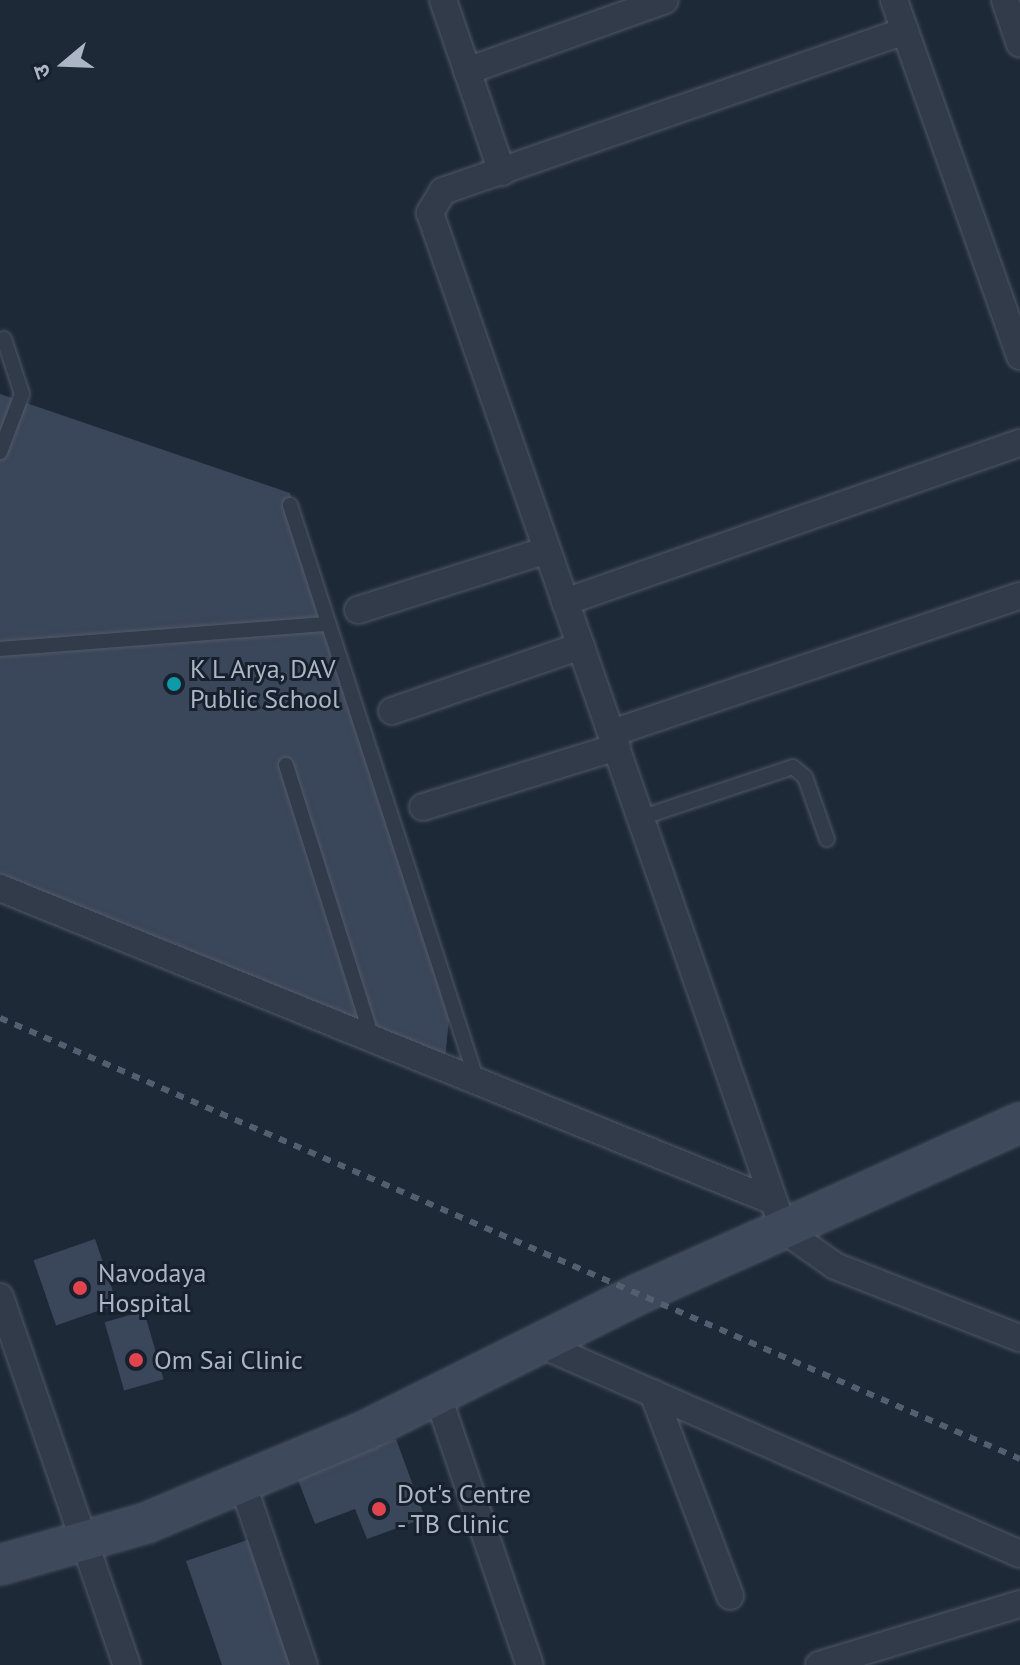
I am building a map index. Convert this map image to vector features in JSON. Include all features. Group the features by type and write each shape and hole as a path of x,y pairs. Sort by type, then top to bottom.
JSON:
{"street":[{"path":"443,0 502,172"},
{"path":"467,71 665,0"},
{"path":"894,0 1009,287 1020,356"},
{"path":"1005,0 1020,44"},
{"path":"776,1214 430,213 443,191 905,31"},
{"path":"565,602 1020,443"},
{"path":"358,610 547,550"},
{"path":"423,807 1020,596"},
{"path":"392,711 581,646"},
{"path":"0,888 476,1078 776,1214 835,1266 1020,1338"},
{"path":"0,1565 85,1542 242,1482 438,1397 776,1214 1020,1123"},
{"path":"0,1297 127,1665"},
{"path":"540,1344 1020,1554"},
{"path":"653,1393 730,1596"},
{"path":"438,1397 530,1665"},
{"path":"242,1482 304,1665"},
{"path":"819,1665 1020,1604"}],"lane":[{"path":"0,452 22,394 4,339"},
{"path":"290,505 476,1078"},
{"path":"0,649 328,624"},
{"path":"286,765 372,1037"},
{"path":"640,818 793,767 805,777 827,839"}],"building":[{"name":"K L Arya, DAV Public School","path":"0,394 290,493 449,1020 445,1059 0,874"},
{"path":"95,1239 117,1304 56,1325 34,1260"},
{"path":"144,1311 164,1379 124,1391 105,1322"},
{"path":"396,1439 425,1518 367,1539 355,1509 315,1524 296,1475"},
{"path":"253,1538 296,1665 222,1665 186,1561"}],"railway":[{"path":"0,1018 1020,1459"}],"place":[{"name":"K L Arya, DAV Public School","path":"174,684"},
{"name":"Navodaya Hospital","path":"80,1288"},
{"name":"Om Sai Clinic","path":"136,1360"},
{"name":"Dot's Centre - TB Clinic","path":"379,1509"}]}
